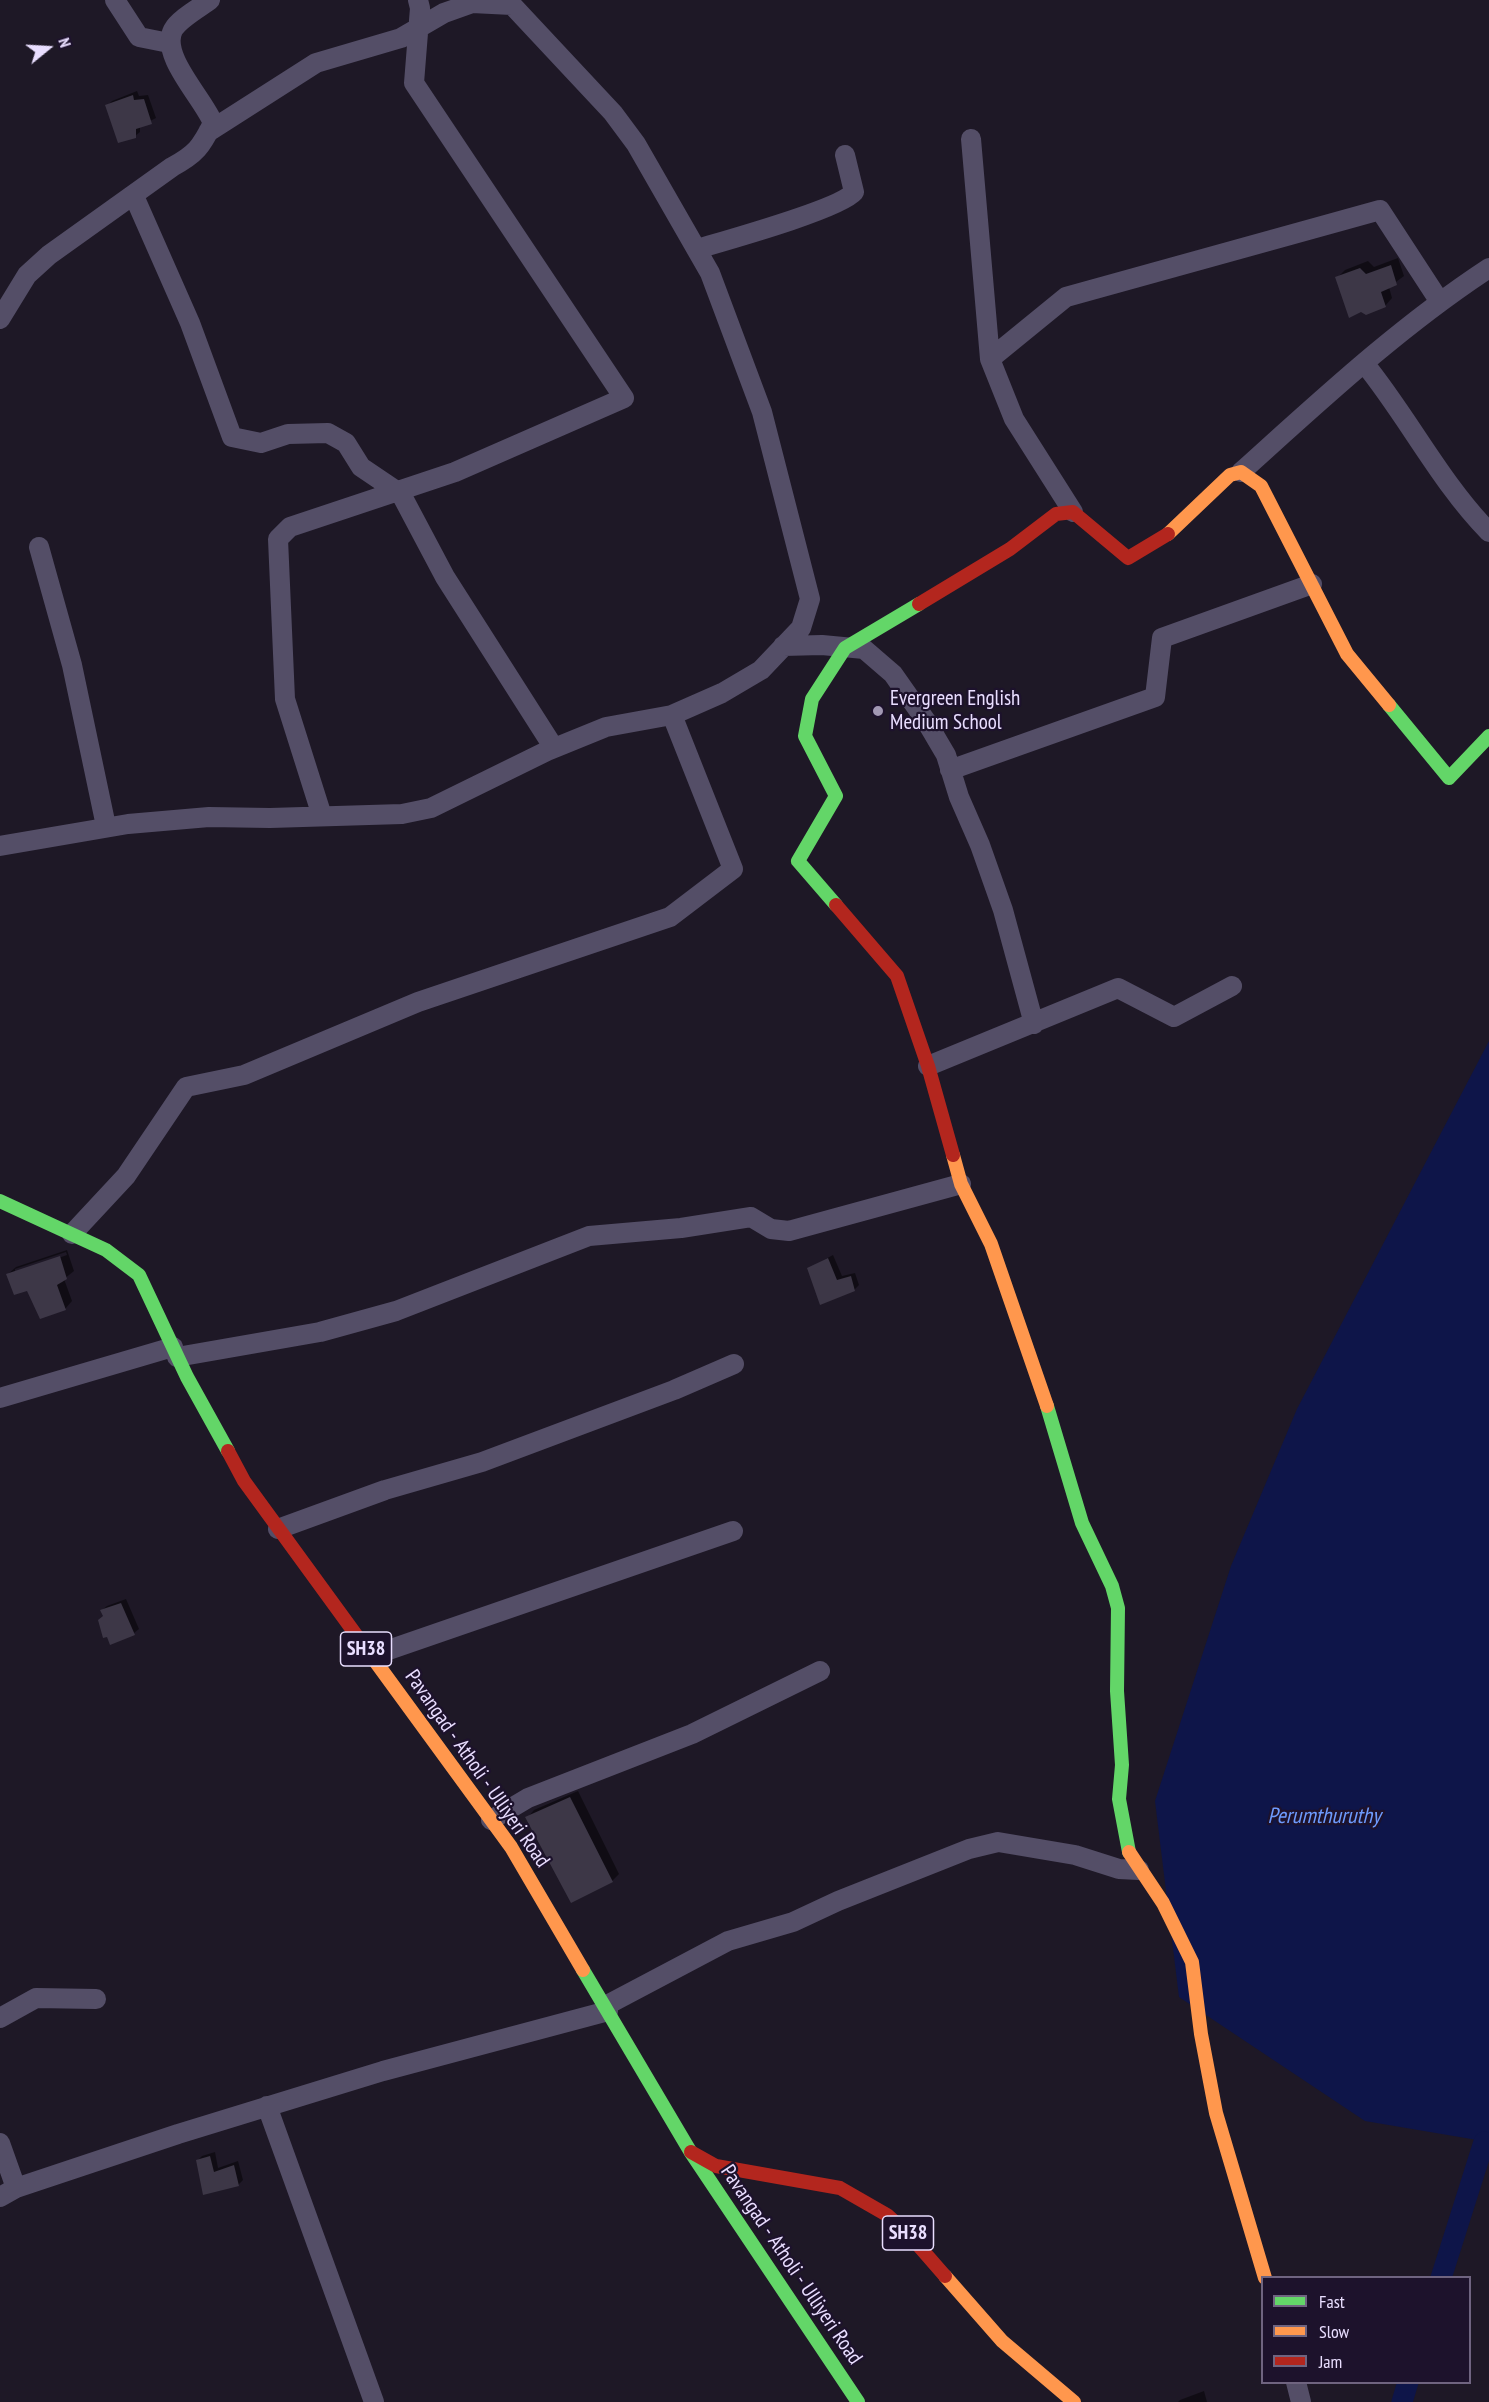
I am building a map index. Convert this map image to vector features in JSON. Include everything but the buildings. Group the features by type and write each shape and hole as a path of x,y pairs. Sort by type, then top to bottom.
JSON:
{"street":[{"path":"116,0 139,37 169,42"},
{"path":"0,319 27,275 49,255 193,155 213,123 208,110 174,58 169,42 174,28 210,0"},
{"path":"322,816 285,699 278,539 290,527 456,472 624,398 414,83 418,0"},
{"path":"0,846 106,826 209,817 402,814 431,808 554,748 606,727 672,715 722,693 761,670 801,628 810,599 762,412 710,273 636,144 613,113 512,5 472,3 444,13 401,38 316,63 208,132"},
{"path":"971,138 990,359 1014,419 1073,512 1128,558 1142,552 1168,534 1230,475 1241,471 1364,363 1440,302 1489,268"},
{"path":"697,249 822,210 850,197 854,192 845,155"},
{"path":"134,196 190,323 232,437 261,443 288,434 328,433 346,443 361,467 398,492 445,577 554,748"},
{"path":"990,359 1066,297 1380,210 1440,302"},
{"path":"1364,363 1386,391 1420,444 1489,532"},
{"path":"1241,471 1261,486 1347,654 1449,778 1489,736"},
{"path":"1073,512 1056,514 1010,549 845,648 812,699 805,736 836,796 798,861 897,976 928,1066 961,1184 991,1244 1035,1367 1082,1523 1112,1586 1118,1608 1117,1691 1122,1765 1119,1799 1129,1854 1163,1903 1192,1962 1201,2034 1216,2113 1265,2276"},
{"path":"39,547 72,665 106,826"},
{"path":"951,770 1155,697 1162,638 1312,584"},
{"path":"783,646 864,650 893,674 926,721 946,755 1003,910 1034,1024"},
{"path":"72,1234 126,1176 186,1087 244,1075 418,1002 670,916 733,869 672,715"},
{"path":"928,1066 1118,988 1173,1017 1233,986"},
{"path":"0,1398 175,1352 320,1332 396,1311 589,1236 681,1228 751,1217 771,1229 789,1231 961,1184"},
{"name":"Pavangad - Atholi - Ulliyeri Road","path":"0,1201 106,1250 139,1275 175,1352 244,1481 511,1847 690,2151 858,2402"},
{"path":"278,1528 385,1490 482,1462 674,1390 734,1364"},
{"path":"371,1656 537,1597 617,1573 733,1531"},
{"path":"491,1820 528,1798 692,1734 820,1671"},
{"path":"0,2143 8,2193 267,2106 382,2071 607,2009 728,1941 793,1922 969,1849 998,1842 1075,1855 1119,1869 1139,1870"},
{"path":"0,2018 36,1998 96,1999"},
{"path":"267,2106 374,2402"},
{"name":"Pavangad - Atholi - Ulliyeri Road","path":"690,2151 716,2166 840,2188 878,2209 911,2237 1002,2341 1074,2402"},
{"path":"1296,2384 1301,2402"}],"water":[{"name":"Perumthuruthy","path":"1489,1041 1489,2142 1365,2121 1179,1997 1155,1801 1231,1566 1297,1409"}],"waterway":[{"path":"1442,2276 1484,2142"},
{"path":"1402,2402 1407,2384"}],"traffic: fast":[{"path":"836,905 798,861 836,796 805,736 812,699 845,648 919,604"},
{"path":"1389,705 1449,778 1489,736"},
{"path":"0,1201 106,1250 139,1275 187,1377 228,1451"},
{"path":"1047,1406 1082,1523 1112,1586 1118,1608 1117,1691 1122,1765 1119,1799 1129,1852"},
{"path":"583,1970 690,2151 858,2402"}],"traffic: slow":[{"path":"1168,534 1230,475 1241,472 1261,486 1347,654 1389,705"},
{"path":"953,1155 961,1184 991,1244 1047,1406"},
{"path":"370,1654 511,1847 583,1970"},
{"path":"1129,1852 1163,1903 1192,1962 1201,2034 1216,2113 1264,2276"},
{"path":"945,2276 1002,2341 1074,2402"}],"traffic: jam":[{"path":"919,604 1010,549 1056,514 1073,512 1128,558 1168,534"},
{"path":"836,905 897,976 928,1066 953,1155"},
{"path":"228,1451 244,1481 370,1654"},
{"path":"691,2152 716,2166 840,2188 887,2215 911,2237 945,2276"}],"place":[{"name":"Evergreen English Medium School","path":"878,711"}]}
